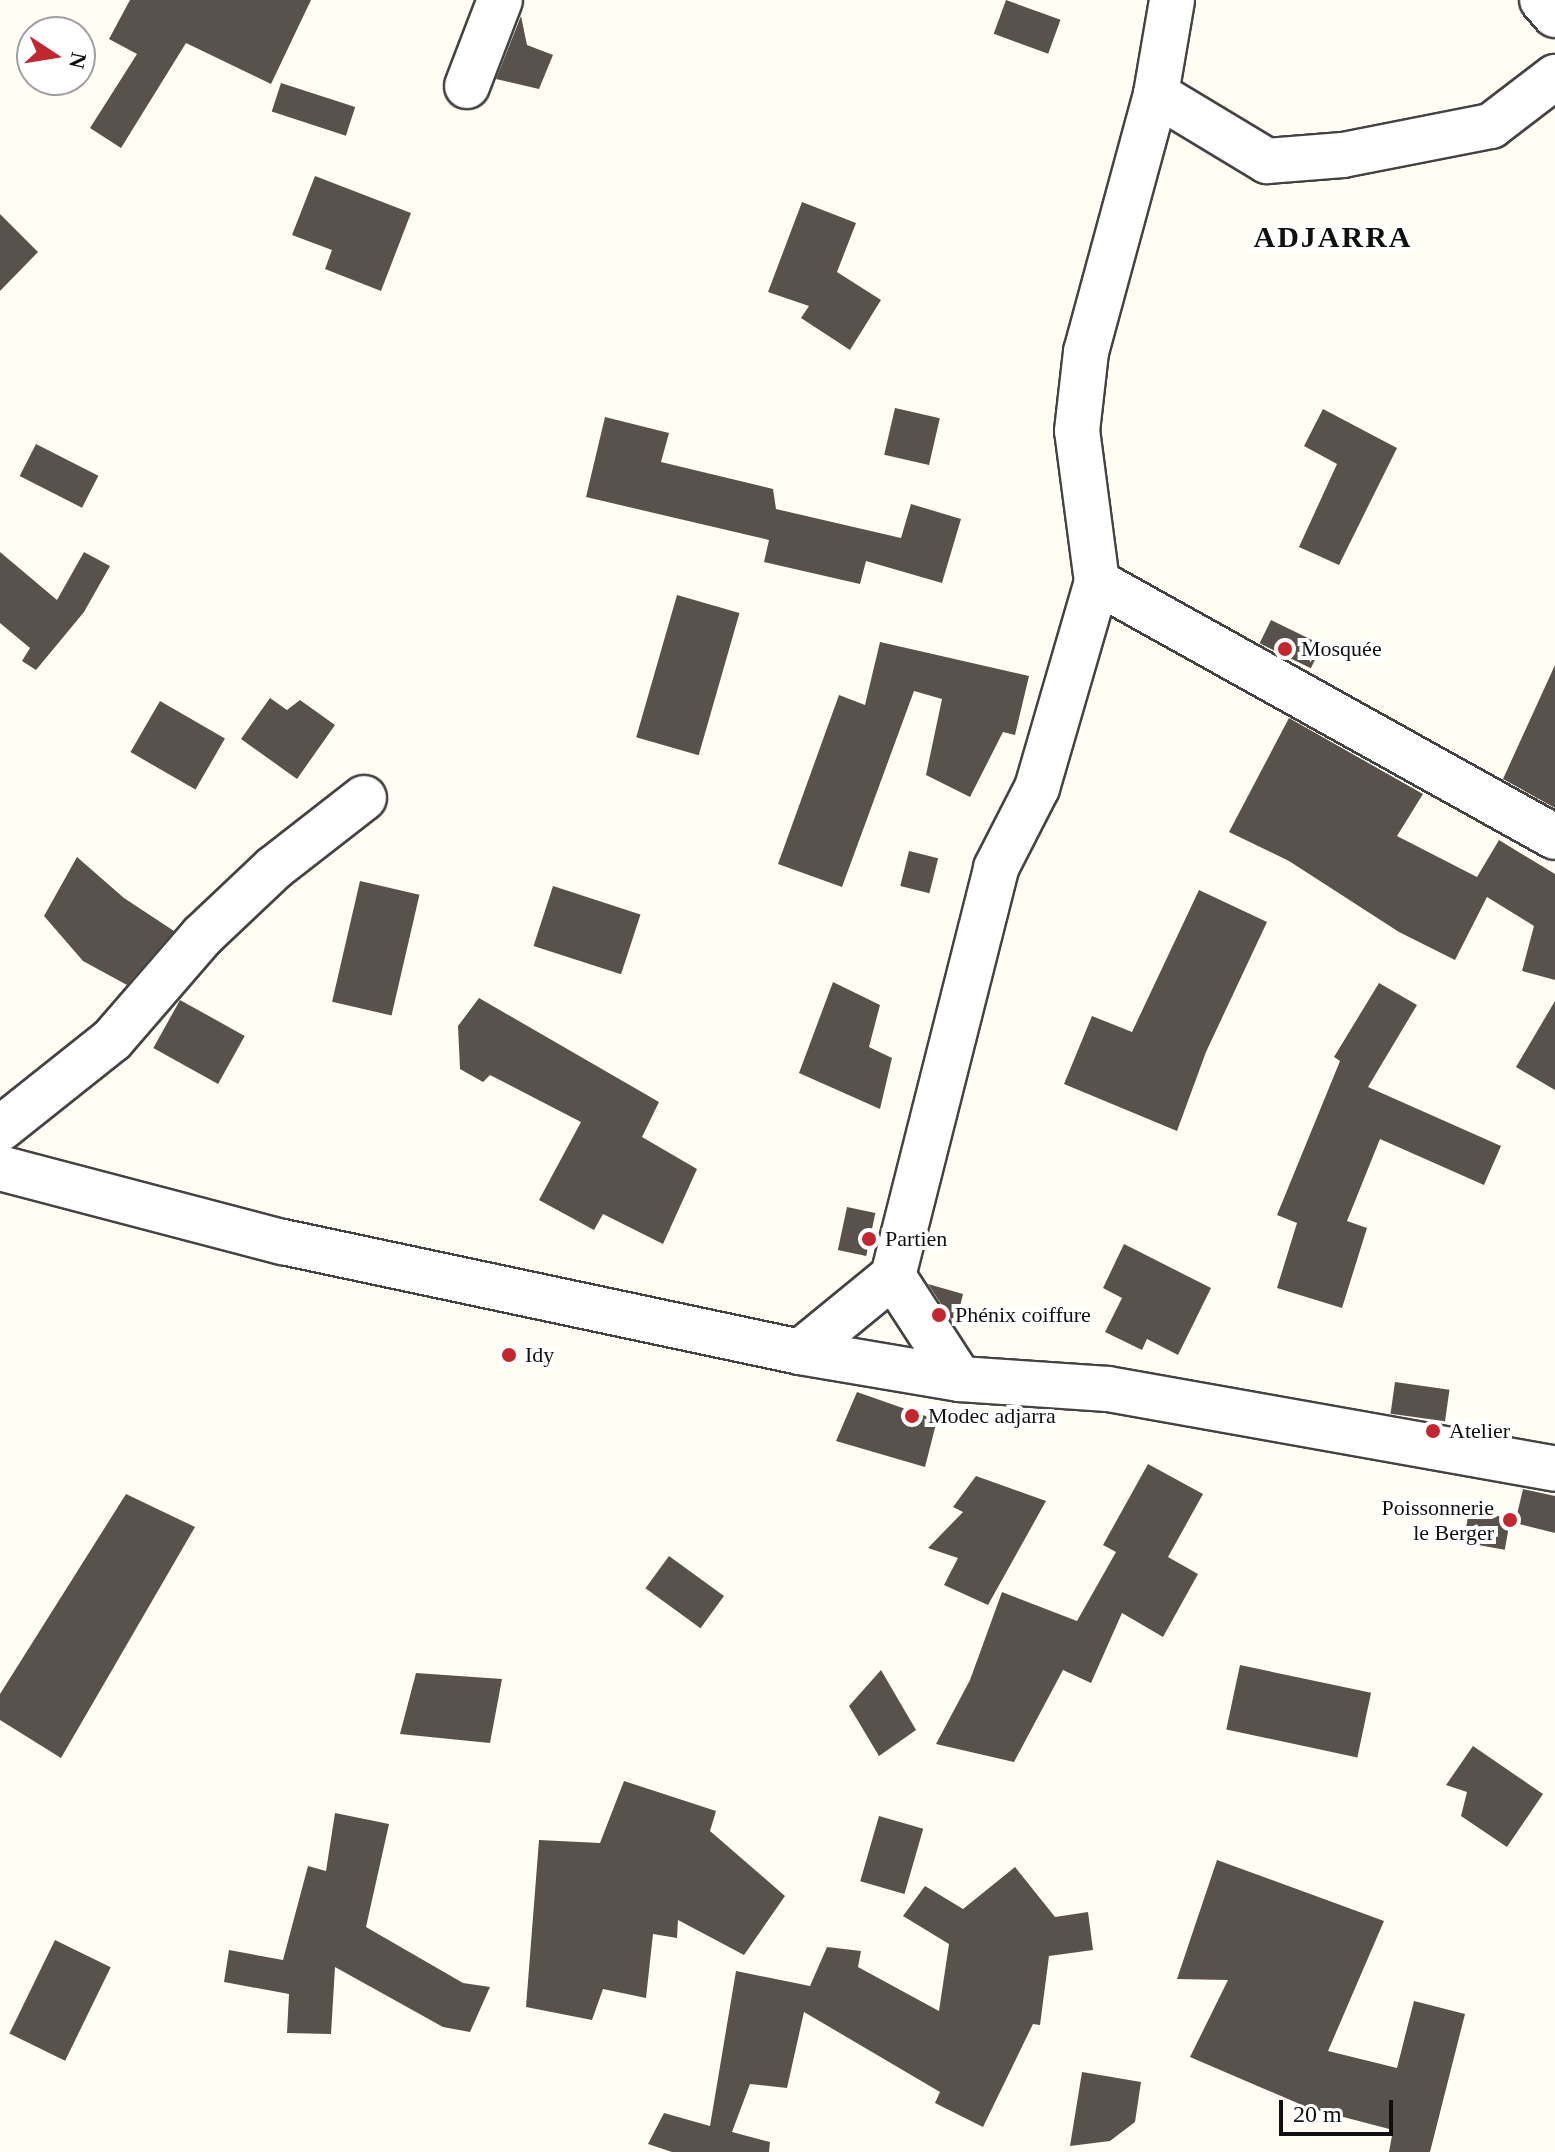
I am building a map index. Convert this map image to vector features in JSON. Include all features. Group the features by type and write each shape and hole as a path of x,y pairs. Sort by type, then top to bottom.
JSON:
{"street":[{"path":"467,86 500,0"},
{"path":"800,1352 893,1276 996,868 1037,788 1097,582 1077,431 1083,378 1156,94 1172,0"},
{"path":"1542,0 1555,15"},
{"path":"1156,94 1267,161 1343,155 1491,126 1555,77"},
{"path":"1097,582 1555,837"},
{"path":"0,1129 112,1040 202,936 274,868 364,798"},
{"path":"0,1168 283,1242 800,1352 960,1379 1108,1389 1555,1469"},
{"path":"893,1276 960,1379"}],"building":[{"path":"130,0 311,0 271,84 186,43 121,148 90,128 137,54 109,39"},
{"path":"1006,0 1061,20 1048,54 994,34"},
{"path":"521,16 527,45 553,55 539,89 496,79"},
{"path":"281,83 355,107 346,136 272,112"},
{"path":"315,176 411,213 381,291 325,269 332,250 292,235"},
{"path":"802,202 856,223 837,272 881,300 850,350 801,318 809,306 768,292"},
{"path":"0,214 38,252 0,291"},
{"path":"895,408 940,418 929,465 884,455"},
{"path":"1323,409 1397,448 1339,565 1299,547 1337,464 1304,446"},
{"path":"605,417 669,433 661,462 773,489 776,509 901,538 911,504 961,519 942,583 866,561 860,584 764,562 769,540 586,497"},
{"path":"36,444 98,476 82,508 20,476"},
{"path":"0,552 57,600 84,552 110,566 84,612 36,670 22,661 30,648 0,623"},
{"path":"677,595 739,613 699,755 636,737"},
{"path":"1271,620 1322,645 1311,668 1260,643"},
{"path":"880,642 1029,676 1015,735 1003,732 970,797 926,775 942,699 914,691 842,887 778,864 839,695 865,705"},
{"path":"1555,665 1555,808 1503,779"},
{"path":"270,698 287,710 300,700 335,725 297,779 241,739"},
{"path":"160,701 225,738 195,790 131,752"},
{"path":"1289,718 1423,794 1397,836 1477,877 1499,840 1555,874 1555,980 1522,971 1534,926 1487,897 1455,960 1399,932 1289,861 1229,832"},
{"path":"909,851 938,858 929,893 900,886"},
{"path":"77,857 124,898 174,931 127,985 83,961 44,916"},
{"path":"360,881 419,895 392,1016 332,1002"},
{"path":"553,886 640,914 621,974 534,946"},
{"path":"1199,890 1267,922 1206,1052 1177,1131 1064,1084 1092,1016 1132,1032"},
{"path":"833,982 880,1005 869,1047 892,1058 880,1109 799,1073"},
{"path":"1379,983 1417,1005 1368,1087 1501,1146 1484,1185 1380,1139 1347,1221 1367,1228 1342,1308 1277,1288 1297,1223 1277,1215 1340,1061 1334,1057"},
{"path":"479,998 659,1102 642,1137 697,1169 663,1244 603,1214 594,1230 539,1200 581,1122 490,1075 483,1082 460,1069 458,1026"},
{"path":"180,1000 245,1036 218,1084 153,1048"},
{"path":"1555,1001 1555,1090 1516,1067"},
{"path":"847,1207 875,1213 866,1256 838,1250"},
{"path":"1124,1244 1211,1288 1178,1355 1147,1339 1142,1350 1105,1332 1122,1298 1103,1288"},
{"path":"928,1284 963,1294 956,1323 953,1322"},
{"path":"1395,1382 1449,1390 1445,1421 1391,1414"},
{"path":"857,1392 937,1420 925,1467 836,1441"},
{"path":"1148,1464 1203,1494 1168,1557 1198,1574 1163,1637 1122,1613 1091,1683 1063,1670 1014,1762 936,1744 970,1680 1002,1592 1077,1621 1116,1552 1103,1545"},
{"path":"976,1476 1046,1501 988,1605 944,1585 958,1558 928,1548 963,1512 953,1507"},
{"path":"1523,1489 1555,1496 1555,1533 1515,1523"},
{"path":"126,1494 195,1527 61,1758 0,1720 0,1694"},
{"path":"1469,1511 1510,1518 1505,1550 1463,1543"},
{"path":"669,1556 724,1596 701,1628 645,1588"},
{"path":"1240,1665 1371,1693 1357,1757 1226,1730"},
{"path":"881,1670 916,1730 879,1756 849,1706"},
{"path":"416,1673 502,1679 490,1743 400,1734"},
{"path":"1473,1746 1543,1794 1507,1847 1461,1816 1467,1792 1446,1785"},
{"path":"624,1781 716,1811 710,1831 785,1896 744,1955 678,1920 677,1938 653,1934 646,1998 603,1989 592,2020 526,2007 539,1840 600,1843"},
{"path":"335,1813 389,1824 366,1927 463,1983 490,1987 470,2032 443,2027 335,1967 331,2034 287,2033 289,1994 224,1982 229,1950 283,1960 308,1866 326,1871"},
{"path":"879,1816 923,1829 904,1894 860,1881"},
{"path":"1217,1860 1384,1921 1328,2051 1397,2068 1414,2001 1465,2014 1430,2152 1389,2152 1393,2130 1309,2108 1190,2057 1228,1980 1177,1979"},
{"path":"1015,1867 1055,1917 1088,1912 1093,1950 1049,1956 1040,2025 1033,2024 983,2127 935,2103 940,2092 804,2012 787,2088 750,2084 732,2132 770,2142 769,2152 672,2152 648,2144 664,2113 710,2126 736,1971 810,1986 827,1947 861,1951 858,1967 939,2011 949,1944 903,1916 925,1886 963,1909"},
{"path":"55,1940 111,1967 65,2061 9,2033"},
{"path":"1082,2072 1141,2082 1135,2122 1110,2141 1070,2146"}],"place":[{"name":"Mosquée","path":"1285,649"},
{"name":"Partien","path":"869,1239"},
{"name":"Phénix coiffure","path":"939,1315"},
{"name":"Idy","path":"509,1355"},
{"name":"Modec adjarra","path":"912,1416"},
{"name":"Atelier","path":"1433,1431"},
{"name":"Poissonnerie le Berger","path":"1510,1520"}],"district":[{"name":"ADJARRA","path":"1333,237"}]}
